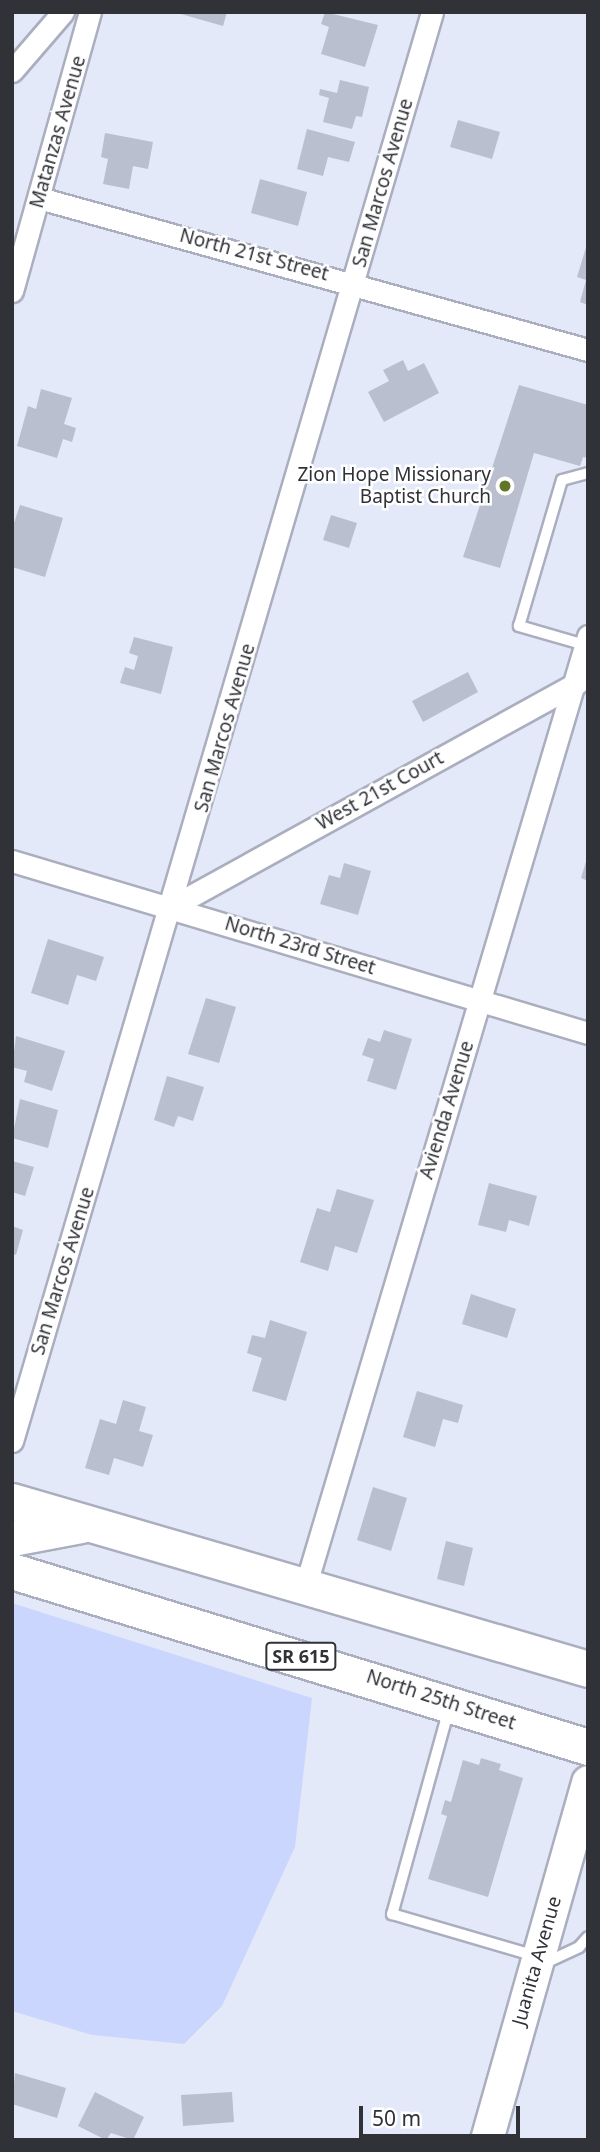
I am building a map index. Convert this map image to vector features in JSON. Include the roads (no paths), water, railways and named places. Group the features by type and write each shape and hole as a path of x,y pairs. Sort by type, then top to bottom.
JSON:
{"main road":[{"path":"12,1501 306,1584 588,1669"},
{"path":"12,1538 92,1524"},
{"name":"North 25th Street","path":"12,1571 588,1746"}],"street":[{"path":"12,71 63,12"},
{"name":"Matanzas Avenue","path":"12,291 90,12"},
{"name":"San Marcos Avenue","path":"12,1441 173,906 432,12"},
{"name":"North 21st Street","path":"40,198 355,282 588,350"},
{"name":"Avienda Avenue","path":"306,1584 480,1002 580,681 587,640"},
{"name":"West 21st Court","path":"173,906 580,681"},
{"name":"North 23rd Street","path":"12,861 173,906 588,1033"},
{"name":"Juanita Avenue","path":"487,2140 585,1801"}],"lane":[{"path":"587,640 519,626 562,480 588,473"},
{"path":"450,1703 392,1914 537,1961 579,1947 588,1937"}],"place":[{"name":"Zion Hope Missionary Baptist Church","path":"505,486"}]}
